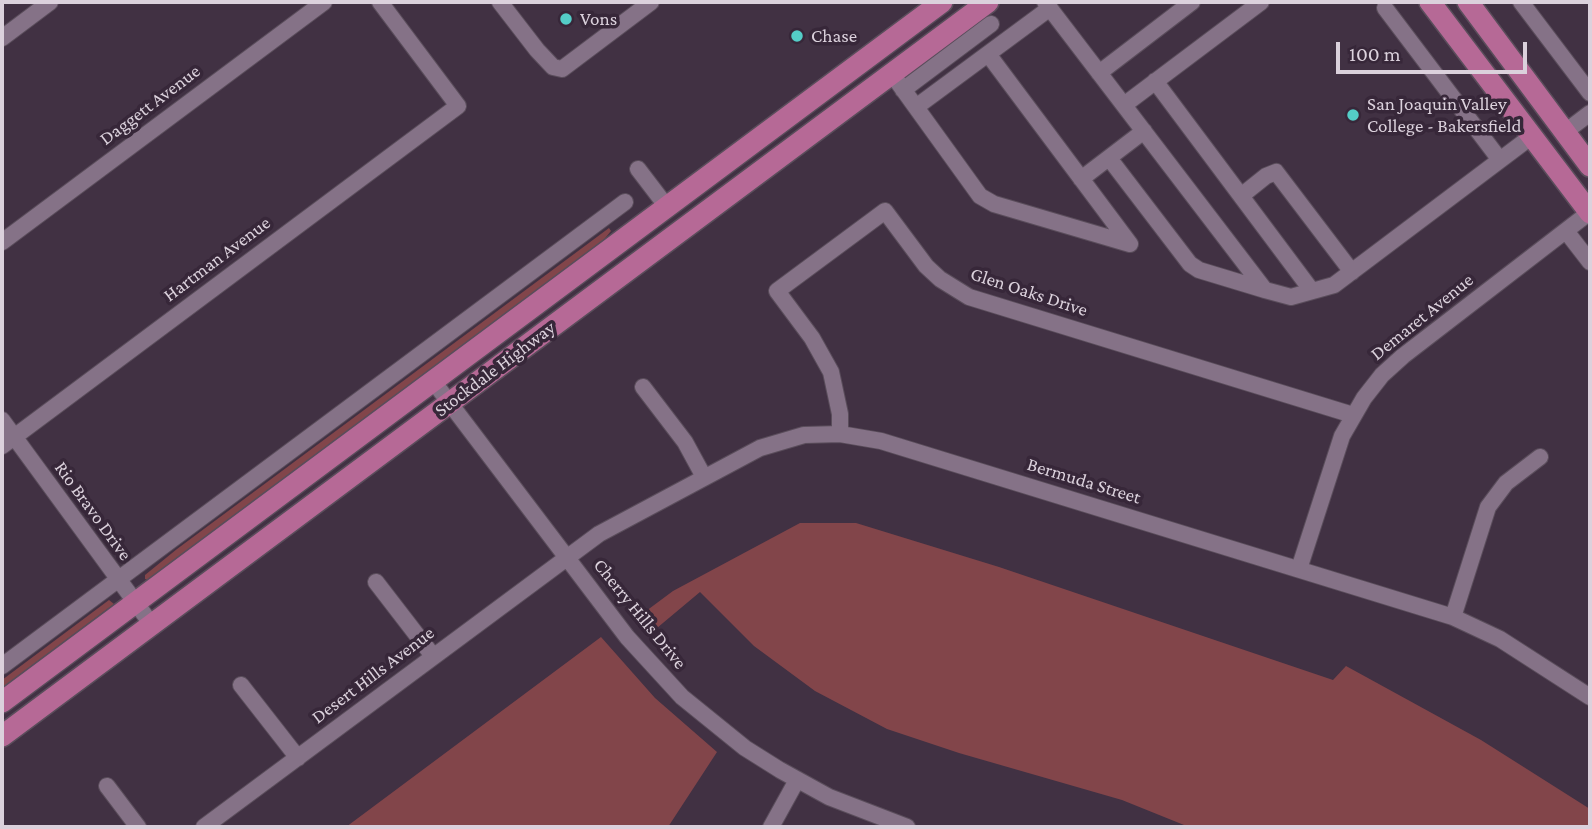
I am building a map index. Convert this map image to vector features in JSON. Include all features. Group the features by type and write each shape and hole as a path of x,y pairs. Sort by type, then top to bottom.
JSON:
{"main road":[{"name":"Stockdale Highway","path":"2,702 942,2"},
{"path":"1430,2 1590,213"},
{"path":"1468,2 1590,166"},
{"name":"Stockdale Highway","path":"2,736 450,403 898,82 986,11"}],"street":[{"path":"2,38 50,2"},
{"name":"Daggett Avenue","path":"2,242 324,2"},
{"name":"Hartman Avenue","path":"8,441 458,106 380,2"},
{"path":"500,2 543,57 553,67 562,69 651,2"},
{"path":"1099,73 1192,2"},
{"path":"1124,105 1261,2"},
{"path":"1521,2 1590,93"},
{"path":"1386,4 1500,160"},
{"path":"916,107 1048,5 1265,290"},
{"path":"986,11 998,32 988,54"},
{"path":"898,82 980,196 994,204 1130,244 988,54"},
{"path":"1156,81 1312,291"},
{"path":"1565,132 1590,113"},
{"path":"1082,179 1144,131"},
{"path":"1109,158 1190,264 1199,270 1291,297 1334,285 1532,136"},
{"path":"638,169 667,207"},
{"path":"1241,196 1266,176 1276,173 1352,272"},
{"path":"2,666 625,202"},
{"name":"Glen Oaks Drive","path":"841,434 837,391 831,372 812,338 777,291 885,211 926,266 940,279 969,297 1353,415"},
{"name":"Demaret Avenue","path":"1299,569 1333,458 1353,415 1382,376 1403,356 1590,213"},
{"path":"1566,231 1590,262"},
{"name":"Cherry Hills Drive","path":"433,381 627,637 682,697 746,748 797,780 866,813 907,827"},
{"path":"643,387 685,442 704,477"},
{"name":"Rio Bravo Drive","path":"2,421 8,441 152,625"},
{"name":"Bermuda Street","path":"567,557 599,534 704,477 780,441 804,435 841,434 881,441 1454,617 1500,639 1589,694"},
{"path":"1454,617 1488,507 1506,483 1540,457"},
{"name":"Desert Hills Avenue","path":"204,827 567,557"},
{"path":"376,582 433,656"},
{"path":"241,685 298,758"},
{"path":"771,827 797,780"},
{"path":"107,786 138,827"}],"shaded area":[{"path":"609,228 611,231 602,242 148,580 145,579 145,575 177,549"},
{"path":"800,523 856,523 999,567 1333,680 1346,666 1481,740 1590,809 1590,827 1189,827 1122,800 959,753 887,729 815,691 754,646 700,592 651,633 638,617 673,591"},
{"path":"109,600 114,604 2,688 2,680"},
{"path":"601,637 655,698 717,752 668,827 346,827"}],"place":[{"name":"Vons","path":"566,19"},
{"name":"Chase","path":"797,36"},
{"name":"San Joaquin Valley College - Bakersfield","path":"1353,115"}]}
